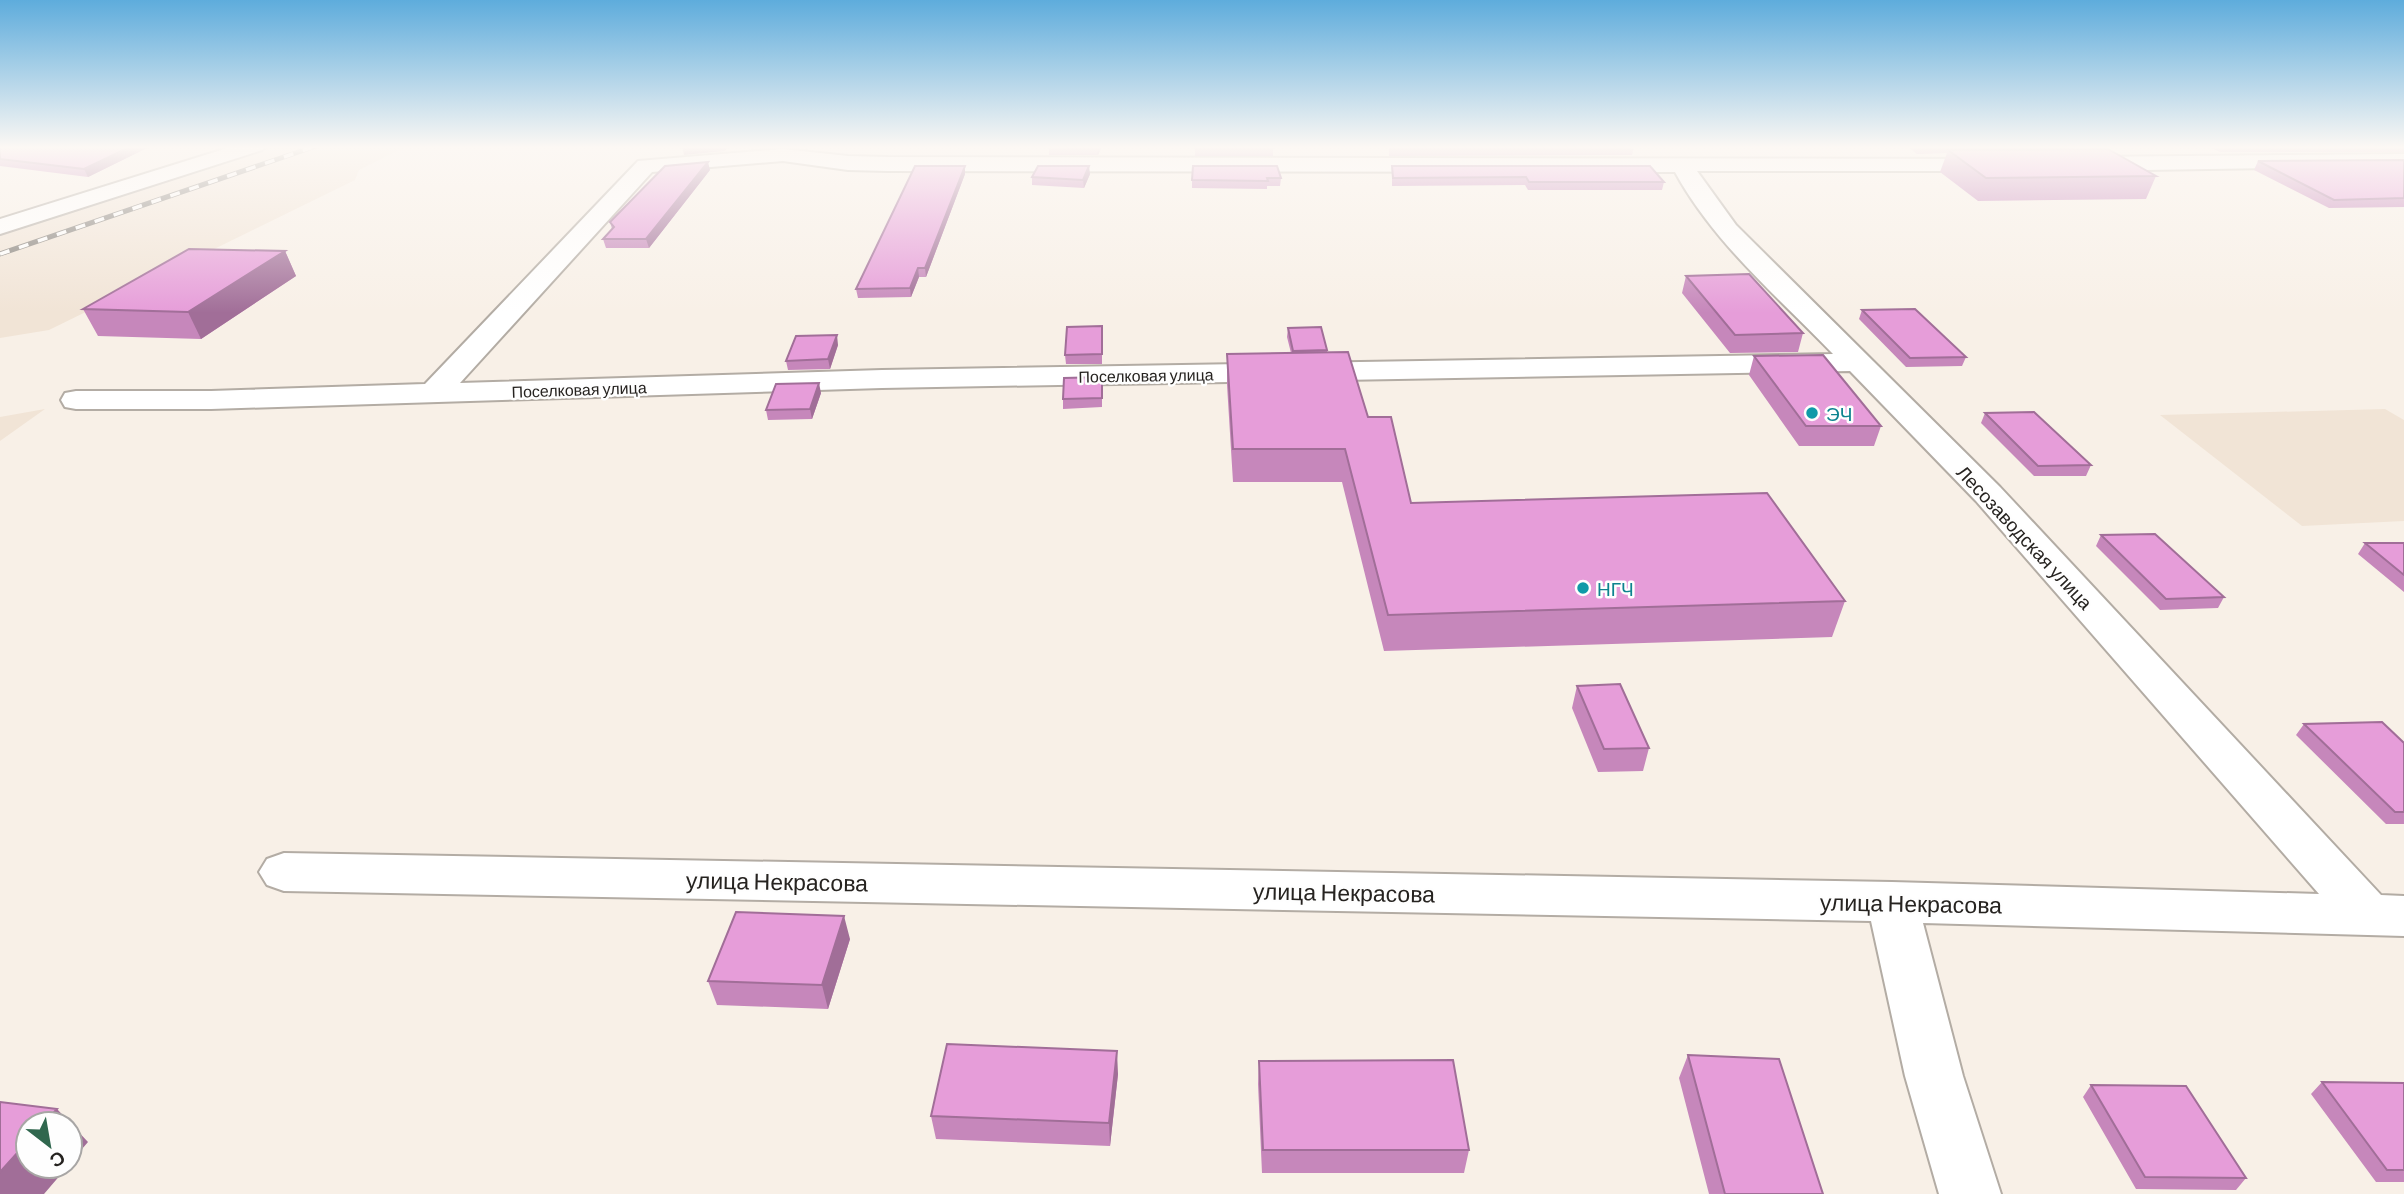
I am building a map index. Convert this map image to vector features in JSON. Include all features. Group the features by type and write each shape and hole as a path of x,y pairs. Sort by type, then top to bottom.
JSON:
{"street":[{"path":"0,227 79,202"},
{"path":"434,393 613,202"},
{"name":"Лесозаводская улица","path":"1705,202 1727,230 1988,494 2385,914"},
{"name":"Поселковая улица","path":"76,400 211,400 896,379 1859,362"},
{"name":"улица Некрасова","path":"284,872 1892,902 2385,914"},
{"path":"1892,902 1934,1076 1970,1194"}],"shaded area":[{"path":"96,202 311,202 49,330 0,338 0,231"},
{"path":"45,409 0,441 0,417"},
{"path":"2385,409 2404,420 2404,521 2302,526 2160,415"}],"building":[{"path":"630,202 676,202 646,239 603,239 614,227 610,222"},
{"path":"898,202 951,202 925,268 918,268 910,288 856,289"},
{"path":"189,249 285,251 188,312 83,309"},
{"path":"1749,274 1803,333 1735,335 1686,276"},
{"path":"1915,309 1966,357 1910,358 1862,310"},
{"path":"1102,326 1102,354 1065,355 1067,327"},
{"path":"1321,327 1327,350 1293,351 1288,328"},
{"path":"837,335 828,359 786,361 796,336"},
{"path":"1348,352 1368,417 1391,417 1411,503 1767,493 1845,601 1388,615 1345,449 1233,449 1227,354"},
{"path":"1823,355 1881,426 1806,426 1754,356"},
{"path":"1102,377 1102,398 1063,399 1064,378"},
{"path":"819,383 810,409 766,410 776,384"},
{"path":"2034,412 2091,465 2038,466 1985,413"},
{"path":"2155,534 2224,597 2166,599 2101,535"},
{"path":"2365,543 2404,543 2404,575"},
{"path":"1620,684 1649,748 1604,749 1577,686"},
{"path":"2382,722 2404,743 2404,812 2395,812 2304,724"},
{"path":"736,912 844,916 822,985 708,981"},
{"path":"947,1044 1117,1051 1109,1123 931,1116"},
{"path":"1688,1055 1779,1059 1823,1194 1725,1194"},
{"path":"1453,1060 1469,1150 1263,1150 1259,1061"},
{"path":"2322,1082 2404,1083 2404,1170 2387,1170"},
{"path":"2091,1085 2186,1086 2246,1178 2145,1177"},
{"path":"0,1102 57,1109 14,1110 14,1156 0,1172"}],"railway":[{"path":"0,254 153,202"}],"place":[{"name":"ЭЧ","path":"1812,413"},
{"name":"НГЧ","path":"1583,588"}]}
